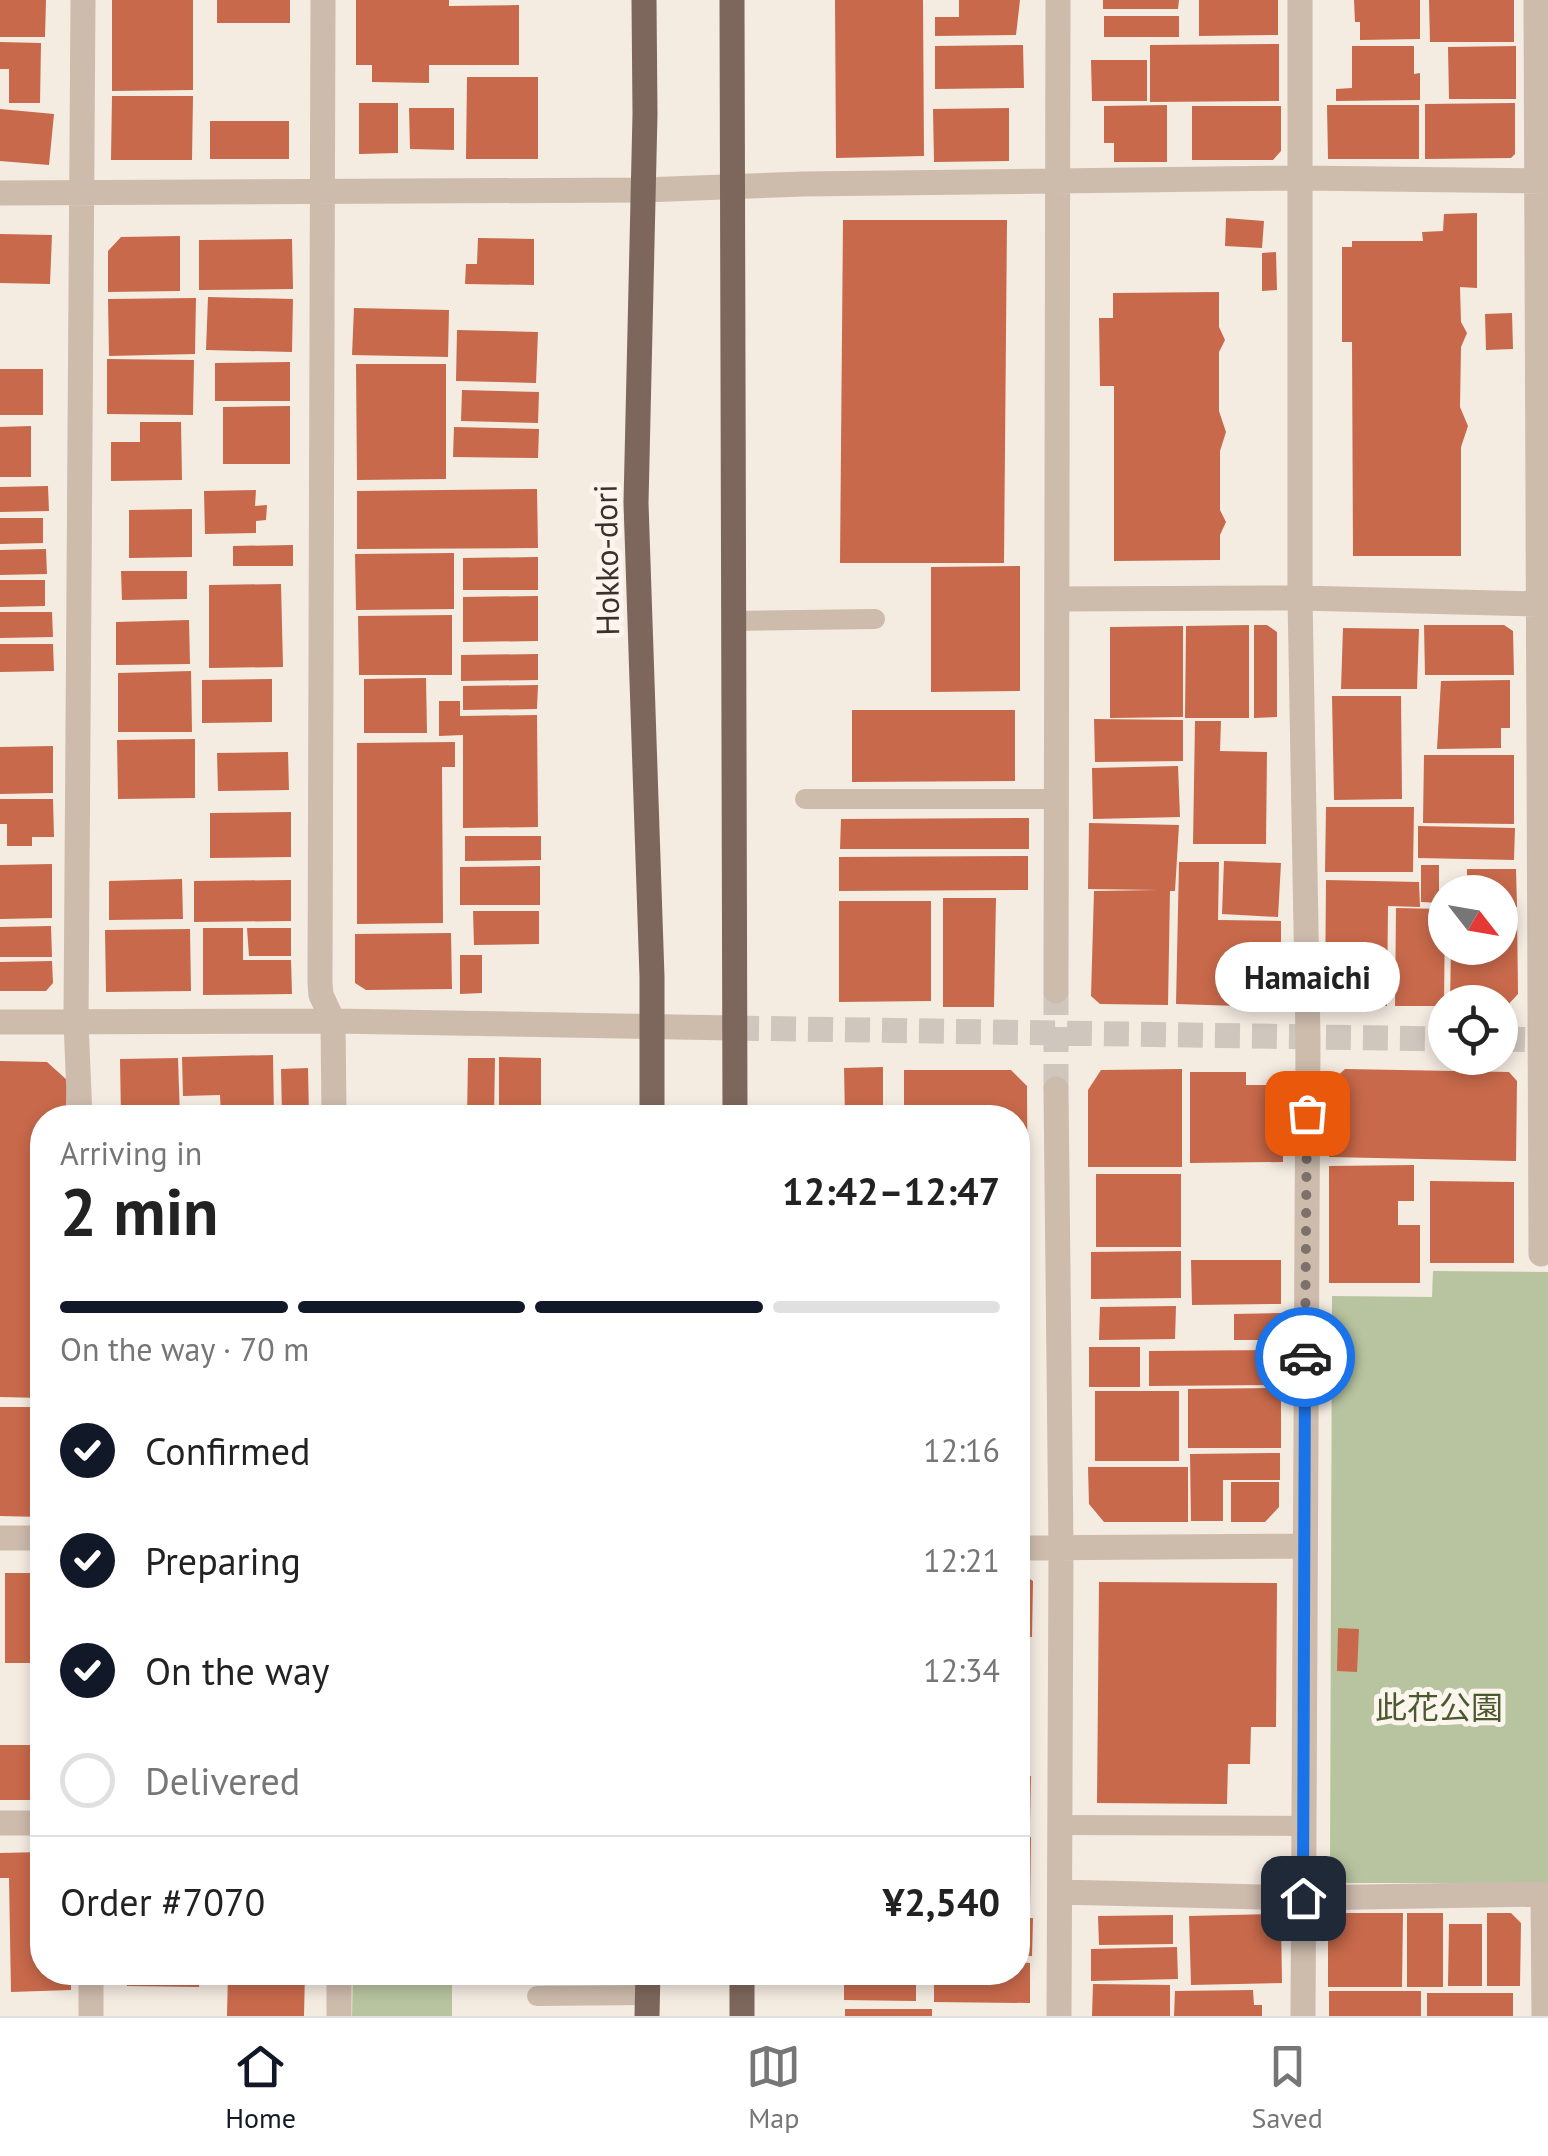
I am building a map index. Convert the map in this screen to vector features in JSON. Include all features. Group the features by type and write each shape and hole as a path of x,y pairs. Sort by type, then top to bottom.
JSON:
{"main road":[{"name":"Hokko-dori","path":"644,0 636,502 652,1105"},
{"path":"732,0 736,1105"},
{"path":"742,1985 742,2016"}],"street":[{"path":"79,1105 76,1022 83,0"},
{"path":"324,0 320,983 333,1021 334,1105"},
{"path":"1056,991 1058,0"},
{"path":"1300,0 1300,598 1308,1038 1303,2016"},
{"path":"1536,0 1542,182 1541,1254"},
{"path":"0,193 643,190 1300,178 1542,182"},
{"path":"1058,599 1300,598 1539,604"},
{"path":"0,1022 333,1021 734,1028"},
{"path":"1056,1090 1061,1549 1059,2016"},
{"path":"0,1538 30,1538"},
{"path":"1030,1548 1303,1546"},
{"path":"0,1822 30,1823"},
{"path":"1060,1892 1303,1898 1546,1894 1544,2016"},
{"path":"91,1985 92,2016"},
{"path":"339,1985 339,2016"}],"lane":[{"path":"734,621 875,619"},
{"path":"806,799 1057,800"},
{"path":"1059,1825 1304,1826"},
{"path":"537,1996 648,1994"}],"green space":[{"name":"此花公園","path":"1433,1271 1548,1272 1548,1883 1347,1883 1330,1870 1332,1296 1432,1297"},
{"path":"353,1985 452,1985 452,2016 352,2016"}],"building":[{"path":"0,0 46,0 45,37 0,37"},
{"path":"112,0 193,0 193,90 112,91"},
{"path":"217,0 290,0 290,23 217,23"},
{"path":"356,0 449,0 449,6 519,5 519,65 429,65 429,83 372,82 372,65 356,65"},
{"path":"835,0 923,0 924,156 836,158"},
{"path":"959,0 1020,0 1016,35 935,36 935,17 959,17"},
{"path":"1103,0 1179,0 1178,9 1103,9"},
{"path":"1199,0 1278,0 1278,35 1199,36"},
{"path":"1354,0 1420,0 1420,39 1360,40"},
{"path":"1429,0 1514,0 1514,42 1430,42"},
{"path":"1104,16 1179,16 1179,37 1104,37"},
{"path":"0,42 41,43 40,103 9,103 9,69 0,69"},
{"path":"1279,44 1279,101 1150,102 1150,45"},
{"path":"1023,45 1024,88 935,89 935,46"},
{"path":"1352,46 1414,46 1414,74 1420,73 1420,100 1336,101 1336,89 1352,88"},
{"path":"1516,46 1516,99 1449,99 1448,47"},
{"path":"1091,60 1147,60 1147,101 1092,101"},
{"path":"467,77 538,77 538,159 466,159"},
{"path":"112,96 193,96 192,160 111,160"},
{"path":"359,103 398,103 398,153 359,154"},
{"path":"1515,103 1515,154 1511,158 1425,159 1425,104"},
{"path":"1167,105 1167,162 1114,162 1114,143 1104,143 1104,106"},
{"path":"1327,105 1419,105 1419,159 1328,159"},
{"path":"1192,106 1281,106 1281,151 1273,160 1192,160"},
{"path":"409,108 454,108 454,150 410,149"},
{"path":"1009,108 1009,161 934,162 933,109"},
{"path":"0,109 54,114 49,165 0,161"},
{"path":"210,121 289,121 289,159 210,159"},
{"path":"1477,213 1477,288 1460,287 1461,322 1467,333 1461,347 1460,407 1468,426 1461,447 1461,556 1353,556 1352,342 1342,342 1342,247 1352,247 1352,241 1423,241 1422,232 1443,231 1444,214"},
{"path":"1226,218 1264,221 1262,248 1225,246"},
{"path":"843,220 1007,220 1004,563 840,563"},
{"path":"0,234 52,235 50,284 0,283"},
{"path":"180,236 180,291 108,292 108,251 121,237"},
{"path":"478,238 534,239 534,285 465,284 466,264 477,264"},
{"path":"292,239 293,289 199,290 199,240"},
{"path":"1276,252 1277,290 1262,291 1262,253"},
{"path":"1219,292 1219,327 1225,340 1219,352 1219,411 1226,432 1220,451 1220,510 1226,522 1220,535 1220,560 1114,561 1114,386 1100,386 1099,318 1113,318 1113,293"},
{"path":"208,297 293,299 292,352 206,350"},
{"path":"196,298 195,354 109,356 108,299"},
{"path":"354,308 449,310 448,357 352,355"},
{"path":"1512,313 1513,349 1486,350 1485,314"},
{"path":"457,330 538,332 536,383 456,381"},
{"path":"107,359 194,360 193,415 107,414"},
{"path":"290,362 290,401 215,401 215,363"},
{"path":"356,364 446,364 446,479 357,480"},
{"path":"0,369 43,369 43,415 0,415"},
{"path":"462,390 539,392 538,423 461,421"},
{"path":"290,406 290,464 223,464 223,407"},
{"path":"140,422 181,422 182,480 111,481 111,442 140,442"},
{"path":"31,426 31,477 0,477 0,427"},
{"path":"454,427 539,429 538,458 453,457"},
{"path":"48,486 49,511 0,512 0,487"},
{"path":"537,489 538,548 357,549 357,491"},
{"path":"256,490 255,506 267,505 266,520 256,521 256,533 205,534 204,491"},
{"path":"192,509 192,557 129,558 129,510"},
{"path":"0,518 43,518 43,543 0,544"},
{"path":"293,545 293,566 233,566 233,546"},
{"path":"46,549 47,574 0,575 0,550"},
{"path":"454,553 454,609 356,610 355,554"},
{"path":"538,557 538,590 463,590 463,558"},
{"path":"1020,566 1020,691 931,692 931,567"},
{"path":"121,571 187,571 187,599 122,600"},
{"path":"0,580 45,580 45,606 0,607"},
{"path":"281,584 283,667 209,668 209,585"},
{"path":"538,596 538,641 463,642 463,597"},
{"path":"0,612 52,612 53,637 0,638"},
{"path":"452,615 452,675 359,675 358,616"},
{"path":"189,620 190,664 116,665 116,622"},
{"path":"1249,625 1249,718 1185,718 1186,626"},
{"path":"1254,625 1267,625 1277,632 1277,717 1254,718"},
{"path":"1424,625 1504,625 1513,631 1514,675 1425,675"},
{"path":"1183,626 1183,717 1110,718 1110,627"},
{"path":"1343,628 1419,629 1417,689 1341,689"},
{"path":"0,644 53,644 54,671 0,672"},
{"path":"538,654 538,680 461,681 461,655"},
{"path":"191,671 192,732 118,732 118,673"},
{"path":"426,678 427,733 364,733 364,679"},
{"path":"272,679 272,722 202,723 202,680"},
{"path":"1510,680 1510,728 1501,728 1501,748 1437,749 1441,681"},
{"path":"538,685 537,709 463,710 463,686"},
{"path":"1332,696 1401,696 1402,799 1334,800"},
{"path":"439,701 460,701 460,716 537,715 538,827 463,828 463,735 439,736"},
{"path":"852,710 1015,710 1015,781 852,782"},
{"path":"1094,719 1183,720 1183,761 1095,762"},
{"path":"1195,721 1221,721 1220,751 1267,752 1266,844 1193,844"},
{"path":"195,739 195,798 118,799 117,740"},
{"path":"455,742 455,767 442,767 443,923 357,924 357,743"},
{"path":"53,746 53,793 0,794 0,747"},
{"path":"288,752 289,790 218,791 217,753"},
{"path":"1424,755 1514,755 1514,824 1423,823"},
{"path":"1178,766 1180,817 1093,819 1092,768"},
{"path":"0,799 53,799 54,837 32,837 32,846 7,846 7,824 0,824"},
{"path":"1326,807 1414,807 1413,872 1325,872"},
{"path":"291,812 291,857 210,858 210,813"},
{"path":"1029,818 1029,849 840,849 841,819"},
{"path":"1089,823 1179,825 1175,891 1170,891 1168,1005 1100,1004 1091,996 1094,891 1158,890 1088,889"},
{"path":"1418,826 1515,828 1514,860 1418,858"},
{"path":"465,836 541,836 541,860 465,861"},
{"path":"1028,856 1028,890 839,891 839,857"},
{"path":"1224,861 1281,863 1278,917 1222,914"},
{"path":"1179,862 1219,862 1218,920 1281,921 1281,995 1269,1007 1176,1004"},
{"path":"52,864 52,918 0,919 0,865"},
{"path":"1421,865 1439,865 1439,875 1428,875 1428,902 1421,902"},
{"path":"540,866 540,905 460,905 460,867"},
{"path":"1467,869 1516,869 1516,875 1467,875"},
{"path":"182,879 183,919 109,920 109,881"},
{"path":"291,880 291,921 194,922 194,881"},
{"path":"1326,880 1419,882 1420,907 1388,906 1387,1006 1337,1006 1325,996"},
{"path":"943,898 996,898 994,1007 943,1007"},
{"path":"839,901 931,901 931,1001 839,1002"},
{"path":"1396,908 1428,909 1428,965 1444,965 1444,985 1428,985 1428,1006 1395,1006"},
{"path":"473,911 539,911 539,944 474,945"},
{"path":"51,926 52,957 0,957 0,927"},
{"path":"203,928 243,928 243,960 291,960 292,994 203,995"},
{"path":"247,928 291,928 291,956 249,956"},
{"path":"190,929 191,991 106,992 105,930"},
{"path":"451,933 452,989 366,990 355,983 355,934"},
{"path":"460,955 482,955 482,993 460,994"},
{"path":"52,961 53,983 46,991 0,991 0,962"},
{"path":"1451,965 1518,965 1518,985 1450,985"},
{"path":"273,1055 274,1105 220,1105 220,1095 183,1096 182,1057"},
{"path":"499,1057 541,1058 541,1105 499,1105"},
{"path":"178,1058 180,1105 121,1105 120,1059"},
{"path":"468,1058 495,1058 494,1105 467,1105"},
{"path":"0,1061 47,1062 67,1080 66,1105 30,1105 30,1398 0,1397"},
{"path":"883,1067 883,1105 845,1105 844,1068"},
{"path":"308,1068 309,1105 282,1105 281,1069"},
{"path":"1182,1069 1182,1167 1088,1167 1088,1090 1101,1070"},
{"path":"1345,1069 1428,1071 1428,1075 1512,1075 1517,1081 1516,1161 1329,1157 1330,1083"},
{"path":"904,1070 1011,1070 1027,1086 1027,1105 904,1105"},
{"path":"1190,1072 1246,1072 1246,1085 1282,1085 1283,1162 1190,1163"},
{"path":"1414,1165 1414,1201 1398,1201 1398,1225 1420,1225 1420,1283 1329,1283 1329,1166"},
{"path":"1096,1174 1181,1174 1181,1247 1096,1247"},
{"path":"1430,1181 1514,1182 1514,1263 1430,1263"},
{"path":"1181,1251 1181,1298 1091,1299 1091,1252"},
{"path":"1191,1260 1281,1260 1281,1304 1192,1305"},
{"path":"1176,1306 1175,1339 1099,1340 1100,1307"},
{"path":"1282,1313 1282,1340 1234,1340 1234,1314"},
{"path":"1089,1347 1140,1347 1140,1387 1089,1387"},
{"path":"1281,1350 1281,1385 1149,1386 1149,1351"},
{"path":"1281,1388 1281,1448 1188,1448 1188,1389"},
{"path":"1095,1391 1179,1391 1179,1461 1095,1461"},
{"path":"0,1407 30,1407 30,1517 0,1516"},
{"path":"1280,1453 1280,1480 1223,1480 1223,1521 1191,1521 1190,1454"},
{"path":"1088,1467 1188,1467 1188,1522 1104,1522 1089,1504"},
{"path":"1231,1482 1279,1482 1279,1507 1265,1522 1231,1522"},
{"path":"5,1573 30,1573 30,1663 5,1663"},
{"path":"1030,1579 1033,1581 1030,1637"},
{"path":"1099,1582 1277,1583 1276,1727 1251,1727 1250,1764 1228,1764 1227,1804 1097,1803"},
{"path":"1338,1628 1359,1629 1357,1672 1337,1671"},
{"path":"0,1745 30,1745 30,1800 0,1800"},
{"path":"30,1852 30,1985 71,1985 71,1990 11,1992 9,1878 0,1878 0,1853"},
{"path":"1328,1913 1403,1913 1402,1987 1328,1987"},
{"path":"1407,1913 1443,1913 1443,1987 1407,1987"},
{"path":"1487,1913 1511,1913 1521,1923 1520,1986 1487,1986"},
{"path":"1272,1914 1281,1920 1282,1983 1191,1985 1189,1916"},
{"path":"1173,1915 1173,1944 1099,1945 1098,1916"},
{"path":"1030,1918 1033,1918 1030,1956"},
{"path":"1449,1924 1482,1924 1482,1986 1448,1986"},
{"path":"1177,1947 1178,1979 1091,1981 1091,1949"},
{"path":"1093,1984 1170,1985 1170,2016 1092,2016"},
{"path":"127,1985 199,1985 199,1987"},
{"path":"228,1985 305,1985 304,2016 227,2016"},
{"path":"844,1985 916,1985 916,2001 844,2000"},
{"path":"934,1985 1030,1985 1030,2003 934,2002"},
{"path":"1253,1990 1254,2005 1262,2005 1262,2016 1174,2016 1175,1991"},
{"path":"1329,1991 1421,1991 1421,2016 1329,2016"},
{"path":"1427,1993 1513,1993 1513,2016 1427,2016"},
{"path":"845,2009 932,2009 932,2016 845,2016"}],"tunnel":[{"path":"1056,991 1056,1089"},
{"path":"734,1028 1428,1039"},
{"path":"1518,1039 1548,1040"}],"way so far":[{"path":"1305,1357 1307,1113"}],"place":[{"name":"Hamaichi","path":"1307,1113"}],"route":[{"path":"1303,1898 1305,1357"}]}
